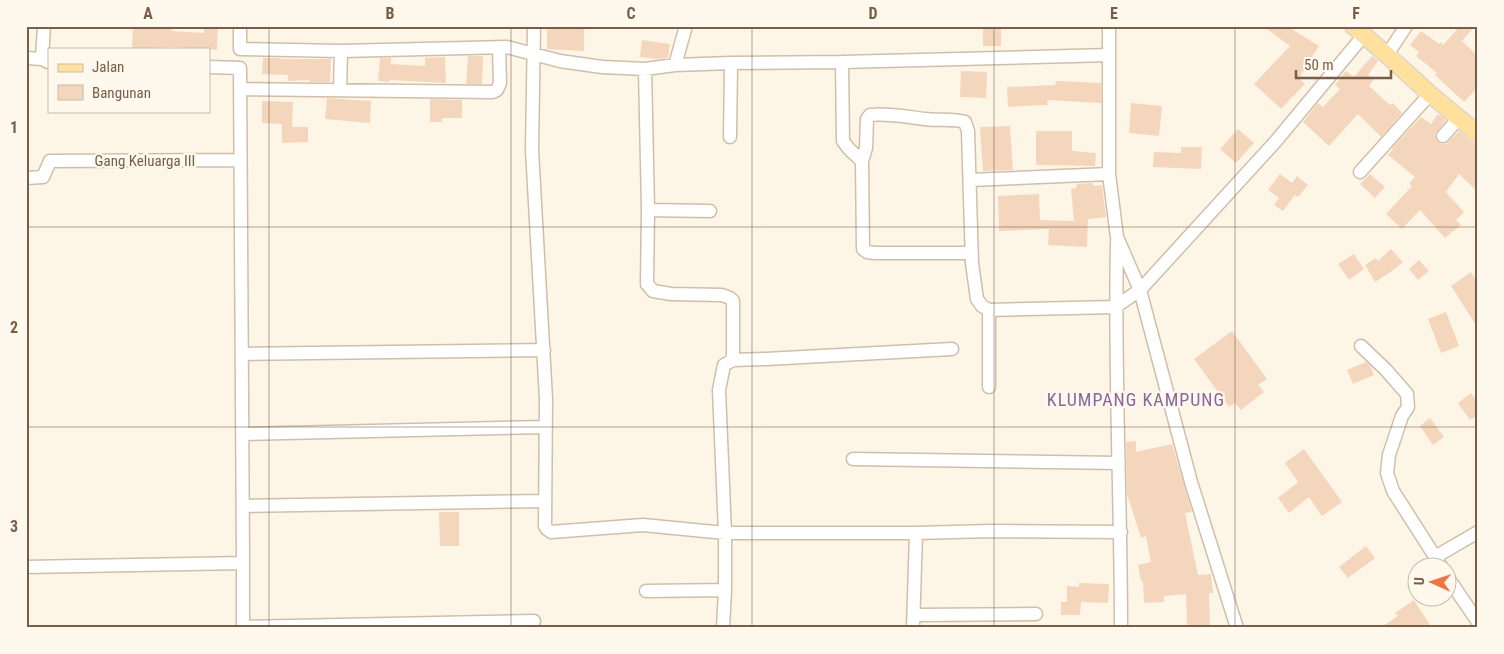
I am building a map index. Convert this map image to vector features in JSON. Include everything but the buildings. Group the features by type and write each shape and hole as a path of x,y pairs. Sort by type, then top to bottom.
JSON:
{"main road":[{"path":"1358,30 1478,134"}],"street":[{"path":"26,58 46,61 44,26"},
{"path":"240,26 243,627 534,620"},
{"path":"534,26 532,150 544,350 546,530 551,532 643,525 725,533 1121,532"},
{"path":"675,65 686,26"},
{"path":"1109,26 1109,174 1117,237 1115,307 1121,532 1121,628"},
{"path":"1387,55 1406,26"},
{"path":"972,253 875,253 863,250 862,161 866,148 867,119 870,114 962,121 966,124 968,131 972,253 977,299 982,306 989,310 1115,307 1140,290 1276,141 1358,30"},
{"path":"240,89 493,92 497,90 500,83 499,47"},
{"path":"240,48 341,51 507,47 560,61 602,67 645,69 675,65 731,63 1109,55"},
{"path":"340,90 341,51"},
{"path":"842,62 843,141 862,161"},
{"path":"730,137 731,63"},
{"path":"210,67 240,68"},
{"path":"645,69 648,210 647,284 654,291 671,294 722,295 730,298 733,301 733,360"},
{"path":"1360,172 1430,94"},
{"path":"1443,136 1459,118"},
{"name":"Gang Keluarga III","path":"26,178 43,177 50,161 240,160"},
{"path":"970,180 1109,174"},
{"path":"648,210 710,211"},
{"path":"1117,237 1140,290 1191,482 1237,628"},
{"path":"989,310 989,386"},
{"path":"1360,346 1386,370 1407,394 1408,407 1402,416 1389,456 1386,473 1393,491 1434,556"},
{"path":"723,628 725,533 719,390 724,365 733,360 952,349"},
{"path":"242,354 544,350"},
{"path":"243,434 545,427"},
{"path":"853,459 1119,463"},
{"path":"243,506 545,501"},
{"path":"1446,556 1478,532"},
{"path":"916,533 914,622 1036,614"},
{"path":"26,567 244,563"},
{"path":"646,591 725,590"},
{"path":"1456,590 1478,622"}],"district":[{"name":"KLUMPANG KAMPUNG","path":"1136,399"}]}
